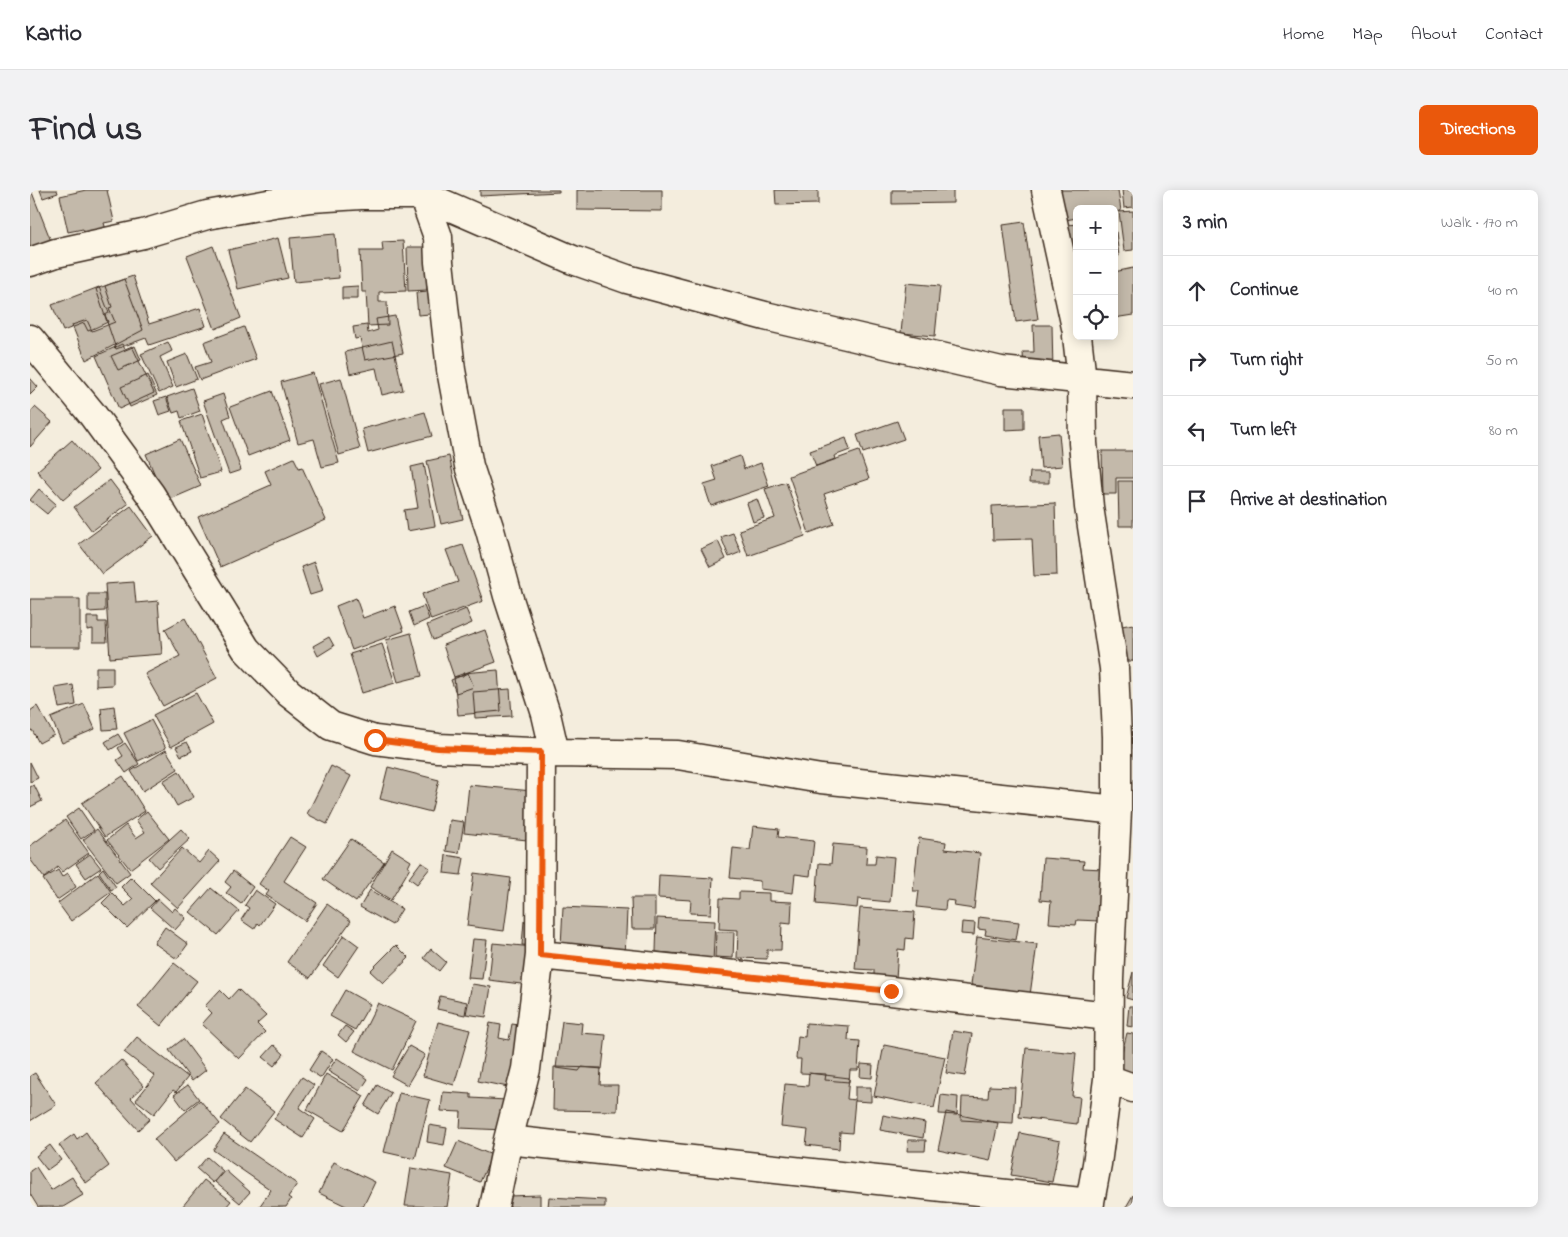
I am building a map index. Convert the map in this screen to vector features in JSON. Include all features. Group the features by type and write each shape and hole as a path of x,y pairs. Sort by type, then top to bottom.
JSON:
{"street":[{"path":"1046,190 1073,314"},
{"path":"423,192 438,237 451,370 469,466 546,714 548,752 540,955 526,1069 494,1207"},
{"path":"30,262 56,252 143,234 207,215 311,198 423,192 573,260 627,279 765,316 1001,372 1133,385"},
{"path":"30,339 92,414 151,495 246,649 289,693 331,726 375,740 438,748 678,754 821,779 1117,810"},
{"path":"508,1140 1089,1205 1097,1164 1121,1083 1108,1016 1117,810 1117,737 1114,668 1088,507 1083,443 1082,380 1077,340"},
{"path":"540,955 891,991 1108,1016"}],"building":[{"path":"30,190 51,241 30,248"},
{"path":"40,190 57,190 58,193 43,198"},
{"path":"86,190 107,190 114,221 104,223 107,233 86,238 83,229 68,232 60,196"},
{"path":"480,190 559,190 559,192 480,196"},
{"path":"577,190 662,190 662,211 577,210"},
{"path":"775,190 818,190 818,204 776,205"},
{"path":"892,190 953,190 953,203 892,204"},
{"path":"1055,190 1118,190 1121,211 1118,211 1118,205 1073,205 1073,219 1059,221"},
{"path":"1122,190 1133,190 1133,207 1124,208"},
{"path":"1133,211 1133,250 1124,251 1119,212"},
{"path":"1024,222 1038,319 1016,322 1003,225"},
{"path":"1073,224 1073,261 1067,225"},
{"path":"335,234 339,278 294,282 290,238"},
{"path":"278,238 288,278 238,289 228,250"},
{"path":"403,241 406,291 379,292 379,302 387,302 388,325 368,326 366,292 362,292 360,251 383,251 382,242"},
{"path":"213,246 241,318 215,329 187,256"},
{"path":"407,247 426,247 427,290 408,291"},
{"path":"1133,268 1133,315 1118,317 1118,271"},
{"path":"133,276 149,324 200,308 206,326 149,345 146,338 116,349 96,289"},
{"path":"124,279 143,330 86,360 72,325 87,320 92,331 115,322 109,308 112,307 105,286"},
{"path":"906,283 940,286 935,336 901,333"},
{"path":"358,286 358,299 342,299 342,287"},
{"path":"99,287 109,313 105,315 108,322 88,331 84,323 63,331 52,305"},
{"path":"428,292 430,314 418,315 416,293"},
{"path":"395,316 403,353 365,360 360,338 355,339 353,327 367,325 368,333 378,330 376,319"},
{"path":"1033,325 1052,325 1053,372 1024,372 1023,352 1034,352"},
{"path":"244,327 256,359 200,380 195,367 211,362 204,342"},
{"path":"392,341 403,390 382,395 376,368 350,374 345,352"},
{"path":"168,342 172,351 160,357 173,387 159,393 141,354"},
{"path":"122,344 125,349 132,346 154,393 119,409 96,356"},
{"path":"135,346 141,360 118,370 111,356"},
{"path":"187,354 197,379 176,387 167,362"},
{"path":"313,373 339,463 322,467 314,439 298,443 281,382"},
{"path":"148,375 157,395 130,407 121,387"},
{"path":"30,378 38,387 30,395"},
{"path":"341,378 360,449 339,455 319,384"},
{"path":"192,388 200,411 181,418 179,411 173,413 167,397"},
{"path":"272,391 290,440 248,456 230,407"},
{"path":"223,394 230,416 223,419 241,470 229,474 203,401"},
{"path":"166,397 171,411 159,415 154,401"},
{"path":"35,407 52,422 30,447 30,413"},
{"path":"1005,407 1024,407 1024,429 1005,430"},
{"path":"425,412 432,436 368,453 362,429"},
{"path":"202,414 221,472 200,478 181,421"},
{"path":"897,421 904,439 863,453 857,435"},
{"path":"1059,433 1062,466 1041,468 1038,435"},
{"path":"846,438 850,450 834,456 835,459 816,466 810,451"},
{"path":"180,439 201,486 166,501 146,454"},
{"path":"72,440 98,470 63,500 37,471"},
{"path":"859,451 869,479 824,494 834,524 809,533 789,476"},
{"path":"1102,451 1133,451 1133,478 1116,478 1116,494 1103,494"},
{"path":"449,456 463,519 441,524 427,461"},
{"path":"740,456 744,469 761,463 769,486 711,506 704,485 717,481 712,466"},
{"path":"294,458 299,468 302,467 326,520 220,567 198,517 271,485 265,471"},
{"path":"424,464 435,526 407,531 404,510 418,508 411,467"},
{"path":"1030,472 1049,472 1049,483 1029,483"},
{"path":"110,480 128,504 92,531 74,507"},
{"path":"1118,481 1133,481 1133,526 1119,526"},
{"path":"786,482 805,536 748,556 739,530 775,518 765,489"},
{"path":"39,489 56,504 47,514 30,500"},
{"path":"757,499 764,518 753,522 747,503"},
{"path":"1055,503 1057,575 1034,576 1032,539 993,540 992,506"},
{"path":"131,506 153,536 102,574 79,544"},
{"path":"733,533 741,552 729,557 721,537"},
{"path":"718,541 726,559 710,567 701,549"},
{"path":"463,545 483,601 431,620 422,594 458,582 446,550"},
{"path":"314,562 323,591 310,595 301,567"},
{"path":"134,582 136,603 158,601 162,654 110,658 105,584"},
{"path":"88,594 105,594 105,611 88,612"},
{"path":"356,598 363,618 395,606 404,631 352,650 336,606"},
{"path":"30,599 80,599 80,647 30,647"},
{"path":"424,606 429,619 414,626 409,612"},
{"path":"466,609 472,623 433,640 427,625"},
{"path":"87,617 98,617 98,622 106,622 107,642 93,642 93,629 87,630"},
{"path":"185,618 217,678 163,706 145,674 180,656 165,629"},
{"path":"1133,624 1133,661 1126,661 1122,626"},
{"path":"485,630 496,662 454,677 443,645"},
{"path":"411,633 422,676 398,682 386,640"},
{"path":"329,637 334,646 318,656 313,646"},
{"path":"382,644 395,683 362,693 350,654"},
{"path":"96,667 113,667 113,685 96,686"},
{"path":"498,670 501,711 458,715 454,677 463,676 463,673"},
{"path":"468,673 474,687 456,693 451,680"},
{"path":"73,685 76,705 59,708 55,688"},
{"path":"510,689 512,716 475,718 473,692"},
{"path":"196,693 213,724 171,747 153,715"},
{"path":"84,704 95,729 62,743 51,718"},
{"path":"37,706 54,735 39,743 32,730 30,731 30,711"},
{"path":"114,706 117,729 103,730 101,708"},
{"path":"151,720 166,748 138,761 124,733"},
{"path":"118,734 123,742 110,750 105,742"},
{"path":"187,742 192,751 181,756 176,747"},
{"path":"125,743 139,764 126,773 117,760 123,756 118,748"},
{"path":"166,750 178,769 143,791 131,771"},
{"path":"30,762 38,778 30,782"},
{"path":"331,766 351,776 327,824 307,814"},
{"path":"388,767 439,780 431,812 380,799"},
{"path":"179,771 194,797 177,806 163,781"},
{"path":"123,776 145,811 105,837 82,803"},
{"path":"34,785 42,801 30,807 30,787"},
{"path":"469,785 532,791 527,840 464,833"},
{"path":"79,808 94,830 81,839 66,817"},
{"path":"147,811 169,839 130,869 107,840 126,825 136,838 145,832 136,820"},
{"path":"65,820 89,853 62,872 58,867 44,878 30,859 30,846"},
{"path":"450,820 464,822 459,853 446,851"},
{"path":"753,826 779,829 778,837 814,841 810,876 795,874 793,893 760,889 760,881 730,878 733,848 750,850"},
{"path":"97,829 130,873 116,883 83,840"},
{"path":"181,829 190,839 158,868 149,858"},
{"path":"290,837 306,847 284,881 317,903 305,921 266,895 269,891 259,884"},
{"path":"919,838 946,842 945,849 980,853 974,909 954,906 955,901 946,900 945,910 917,907 919,891 913,891"},
{"path":"351,839 384,862 356,902 323,879"},
{"path":"833,844 867,847 866,864 875,864 876,855 894,857 890,902 858,899 857,908 816,904 819,863 831,864"},
{"path":"182,848 199,863 209,851 220,861 178,908 150,883"},
{"path":"392,849 411,861 408,867 410,868 391,900 370,887"},
{"path":"90,854 101,868 86,878 76,864"},
{"path":"446,855 464,858 461,875 444,873"},
{"path":"1043,858 1084,861 1083,868 1103,869 1099,921 1077,920 1076,925 1049,923 1051,901 1040,900"},
{"path":"421,862 430,868 417,884 409,878"},
{"path":"103,868 116,887 111,890 99,872"},
{"path":"58,870 62,877 68,873 76,887 57,900 43,879"},
{"path":"233,871 253,887 241,904 226,893 231,887 225,882"},
{"path":"98,873 111,892 71,921 58,903"},
{"path":"474,873 511,878 504,931 467,926"},
{"path":"659,875 713,878 711,914 690,913 691,900 658,898"},
{"path":"131,877 155,901 127,928 102,903 112,893 125,906 133,899 121,887"},
{"path":"211,888 239,911 218,935 190,912"},
{"path":"255,890 275,904 260,925 258,923 254,929 241,920 249,908 245,905"},
{"path":"370,890 402,909 392,925 360,907"},
{"path":"739,892 769,893 769,901 792,902 791,924 782,923 781,950 767,950 767,959 737,958 738,930 719,929 720,898 739,899"},
{"path":"631,898 655,898 655,929 632,929"},
{"path":"158,899 172,912 175,908 186,918 175,930 150,908"},
{"path":"327,904 351,921 310,978 287,962"},
{"path":"563,907 627,910 625,957 561,946"},
{"path":"860,908 915,912 913,939 906,938 905,950 898,949 896,979 874,977 874,970 855,969"},
{"path":"979,917 1019,922 1016,940 985,935 986,930 978,929"},
{"path":"657,918 715,921 713,961 682,959 682,954 656,952"},
{"path":"524,921 536,922 534,946 522,945"},
{"path":"962,922 975,923 974,935 961,934"},
{"path":"165,927 188,944 177,959 154,943"},
{"path":"716,932 734,932 733,958 715,957"},
{"path":"344,935 359,946 338,977 323,966"},
{"path":"977,937 1037,944 1030,995 986,998 987,987 971,985"},
{"path":"473,939 487,940 482,979 468,978"},
{"path":"493,943 533,947 529,985 489,980"},
{"path":"396,945 409,958 383,983 370,971"},
{"path":"431,949 446,962 439,971 424,958"},
{"path":"174,963 197,981 161,1026 138,1007"},
{"path":"1133,972 1133,1000 1126,998"},
{"path":"472,984 491,987 486,1017 466,1014"},
{"path":"238,989 266,1016 257,1024 265,1032 239,1059 202,1024 212,1013 205,1006 220,990 229,999"},
{"path":"345,990 370,1004 355,1030 330,1016"},
{"path":"440,996 467,1002 465,1015 437,1009"},
{"path":"378,1003 416,1021 392,1070 354,1051"},
{"path":"1129,1006 1133,1006 1133,1027 1127,1026"},
{"path":"562,1021 582,1023 581,1033 606,1035 602,1069 582,1067 579,1071 556,1068"},
{"path":"438,1022 470,1030 454,1085 423,1076"},
{"path":"490,1023 501,1025 499,1038 509,1040 512,1024 525,1026 513,1088 478,1081"},
{"path":"806,1023 849,1026 848,1040 860,1041 858,1070 850,1070 849,1082 825,1080 826,1074 800,1073 801,1059 796,1059 798,1036 805,1037"},
{"path":"345,1026 354,1032 346,1042 338,1035"},
{"path":"953,1031 972,1034 965,1076 946,1073"},
{"path":"1127,1033 1133,1034 1133,1077 1117,1073"},
{"path":"137,1037 188,1077 176,1092 173,1090 154,1114 136,1100 155,1076 124,1052"},
{"path":"183,1039 206,1070 192,1081 169,1050"},
{"path":"274,1045 284,1054 274,1066 263,1057"},
{"path":"884,1045 945,1057 934,1108 874,1096"},
{"path":"409,1046 425,1055 407,1085 391,1076"},
{"path":"1026,1048 1076,1053 1072,1096 1080,1097 1077,1124 1019,1117"},
{"path":"321,1051 333,1059 321,1078 309,1070"},
{"path":"337,1058 368,1079 360,1091 328,1071"},
{"path":"121,1060 144,1086 131,1098 150,1119 138,1130 96,1083"},
{"path":"861,1064 873,1065 872,1078 860,1077"},
{"path":"554,1067 601,1068 600,1085 618,1085 617,1111 553,1110"},
{"path":"35,1073 56,1105 30,1121 30,1076"},
{"path":"809,1073 849,1078 847,1099 855,1100 852,1133 840,1132 839,1149 806,1145 808,1130 781,1127 785,1084 808,1086"},
{"path":"326,1074 364,1096 343,1131 307,1110"},
{"path":"302,1077 314,1085 299,1108 315,1119 303,1138 274,1119"},
{"path":"188,1085 199,1099 185,1110 174,1095"},
{"path":"377,1085 391,1093 378,1114 365,1106"},
{"path":"989,1086 1015,1087 1013,1123 961,1120 962,1097 988,1098"},
{"path":"855,1087 871,1087 871,1102 855,1101"},
{"path":"245,1089 274,1111 250,1142 221,1119"},
{"path":"443,1092 471,1094 471,1098 506,1100 504,1130 460,1128 461,1112 441,1111"},
{"path":"399,1093 430,1100 415,1159 384,1152"},
{"path":"941,1095 958,1097 957,1115 939,1114"},
{"path":"200,1100 220,1124 174,1162 154,1139"},
{"path":"946,1112 998,1123 990,1161 938,1150"},
{"path":"883,1115 925,1123 923,1138 880,1130"},
{"path":"429,1125 447,1128 444,1145 427,1142"},
{"path":"86,1132 109,1166 86,1183 59,1145 74,1134 77,1139"},
{"path":"1020,1133 1060,1141 1052,1182 1011,1175"},
{"path":"224,1134 297,1184 288,1197 291,1199 286,1207 259,1207 271,1190 213,1150"},
{"path":"908,1140 926,1140 925,1151 907,1151"},
{"path":"458,1141 492,1155 480,1182 446,1168"},
{"path":"50,1145 61,1160 47,1170 36,1156"},
{"path":"207,1157 223,1171 213,1183 197,1169"},
{"path":"334,1162 375,1182 363,1207 348,1207 319,1193"},
{"path":"36,1167 51,1190 72,1177 83,1195 63,1207 38,1207 30,1194 30,1171"},
{"path":"411,1168 452,1175 447,1207 405,1206"},
{"path":"225,1170 250,1192 240,1203 215,1182"},
{"path":"204,1180 231,1201 226,1207 182,1207"},
{"path":"540,1195 540,1207 508,1207 508,1196"},
{"path":"1133,1195 1133,1207 1126,1207"},
{"path":"549,1197 605,1200 605,1207 548,1207"}],"route":[{"path":"375,740 438,748 541,752 540,955 891,991"}]}
